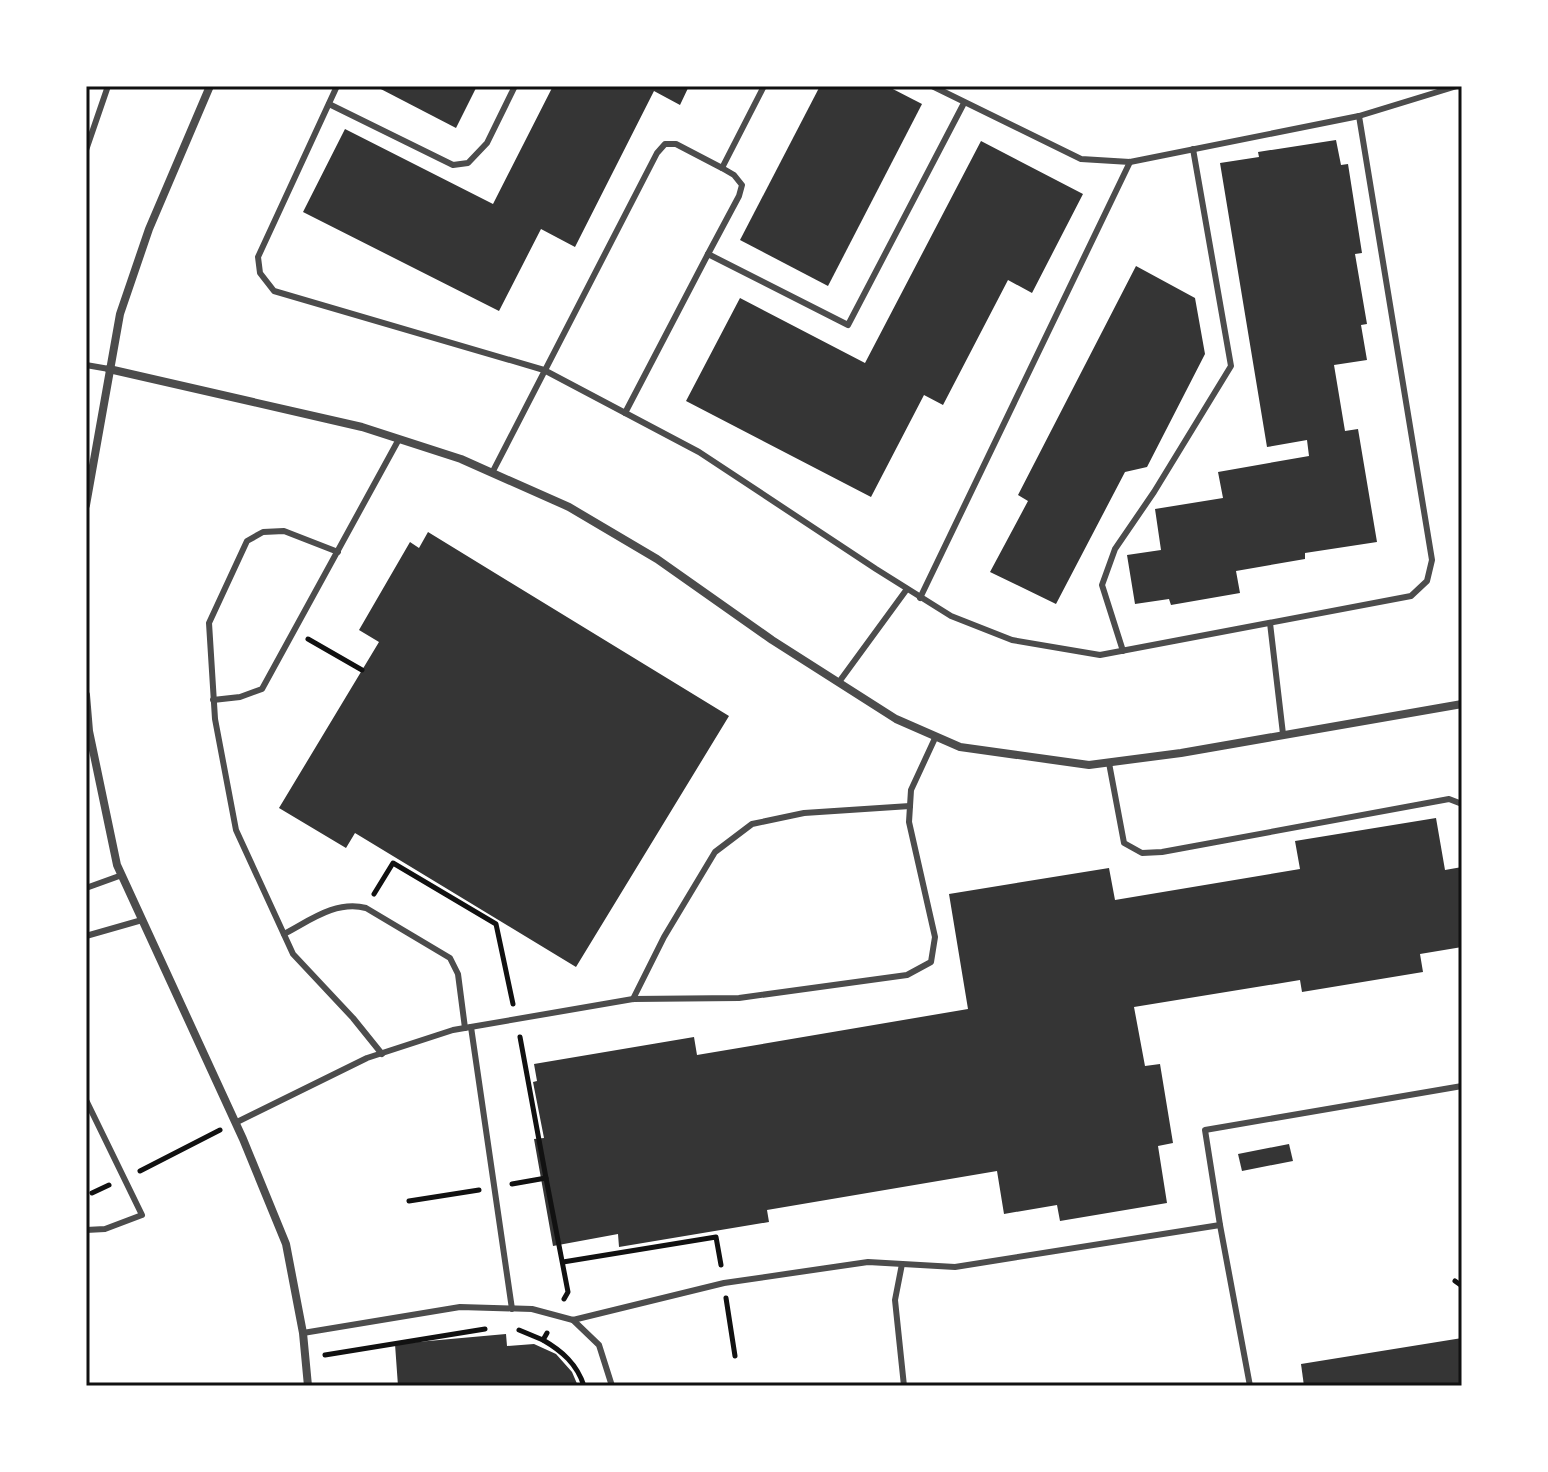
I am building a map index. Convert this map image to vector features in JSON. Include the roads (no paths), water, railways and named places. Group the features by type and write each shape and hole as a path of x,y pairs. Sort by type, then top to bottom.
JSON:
{"street":[{"path":"86,505 120,314 149,229 210,86"},
{"path":"109,369 362,427 461,459 569,507 657,559 772,640 896,719 960,747 1089,765 1181,753 1462,704"},
{"path":"86,695 89,731 117,865 235,1123 286,1244 303,1333 308,1386"}],"lane":[{"path":"86,150 108,86"},
{"path":"337,86 258,257 260,273 274,291 544,370 699,452 951,616 1012,640 1100,655 1411,596 1427,581 1432,560 1359,116"},
{"path":"329,104 453,165 468,163 487,143 515,86"},
{"path":"722,168 764,86"},
{"path":"932,86 1081,159 1130,162 1359,116 1457,86"},
{"path":"708,254 848,325 964,103"},
{"path":"492,473 657,153 665,144 676,144 734,175 742,185 625,413"},
{"path":"1123,651 1102,585 1115,549 1154,492 1231,366 1193,149"},
{"path":"920,598 1130,162"},
{"path":"86,365 109,369"},
{"path":"213,700 240,697 262,689 399,439"},
{"path":"338,552 284,531 263,532 247,541 209,623 213,700 236,830 293,954 382,1054"},
{"path":"839,682 907,589"},
{"path":"1270,623 1283,734"},
{"path":"235,1123 382,1054 468,1028 633,999 739,998 907,975 931,962 935,937 909,822 911,790 936,736"},
{"path":"1109,763 1124,843 1142,853 1162,852 1449,799 1462,804"},
{"path":"633,999 664,937 715,852 752,824 804,813 910,806"},
{"path":"86,888 122,875"},
{"path":"284,934 328,910 355,905 366,908 450,958 458,974 468,1028 512,1309"},
{"path":"86,936 142,920"},
{"path":"1250,1386 1205,1130 1462,1086"},
{"path":"86,1100 142,1215 105,1229 86,1230"},
{"path":"303,1333 460,1307 532,1309 573,1320 724,1283 868,1262 955,1267 1220,1225"},
{"path":"902,1264 895,1300 904,1386"},
{"path":"573,1320 599,1345 612,1386"}]}
